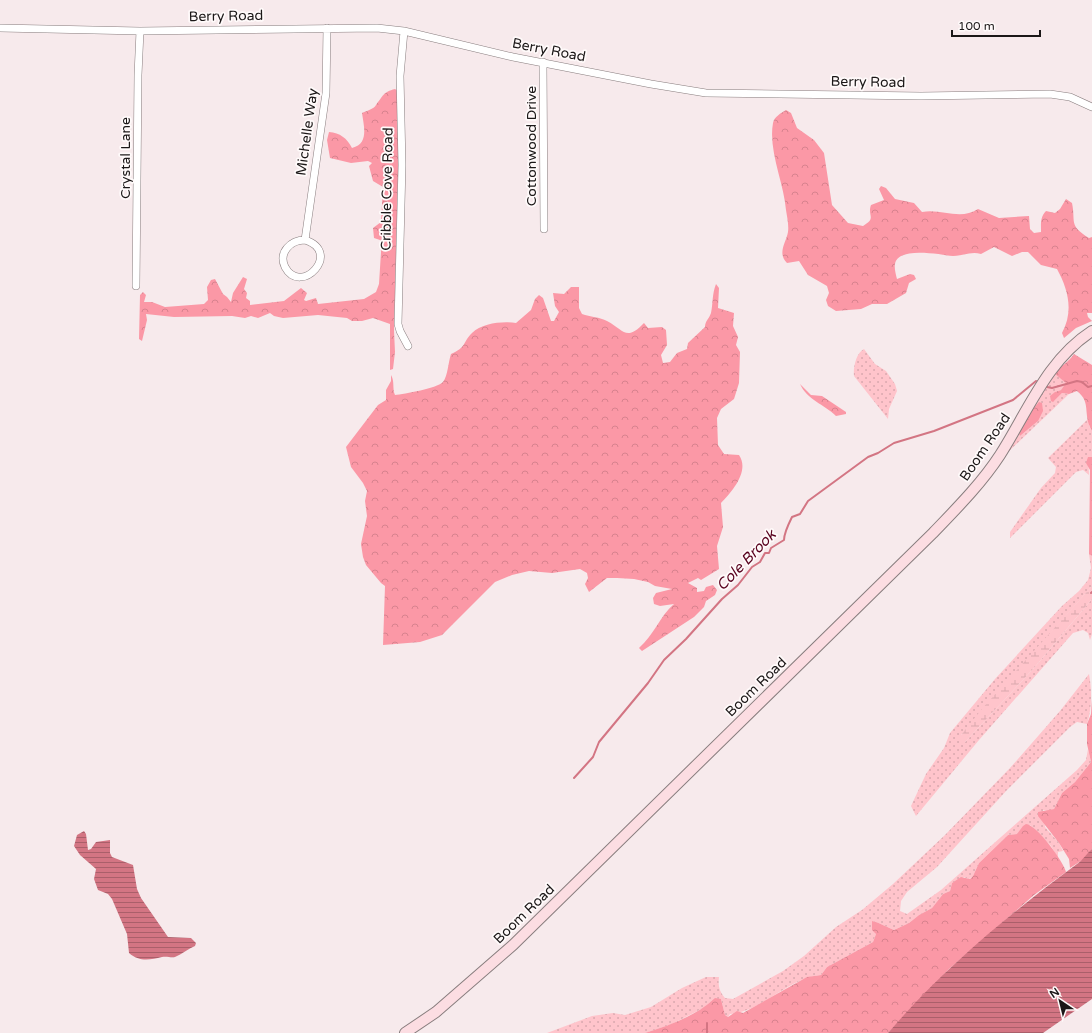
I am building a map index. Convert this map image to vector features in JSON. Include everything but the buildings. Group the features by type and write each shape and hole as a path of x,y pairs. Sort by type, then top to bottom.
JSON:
{"street":[{"name":"Berry Road","path":"0,28 140,30 377,28 404,31 679,90 706,93 921,96 1050,94 1070,97 1092,107"},
{"name":"Michelle Way","path":"305,240 326,93 327,28"},
{"name":"Crystal Lane","path":"136,286 138,75 140,30"},
{"name":"Cribble Cove Road","path":"404,31 400,76 402,165 398,324 408,346"},
{"name":"Cottonwood Drive","path":"543,62 544,229"},
{"path":"299,240 305,240 311,242 319,251 320,263 312,273 300,277 289,272 283,256 288,245 299,240"},
{"name":"Boom Road","path":"405,1033 436,1012 513,945 942,524 987,474 1037,390 1055,366 1072,347 1092,331"}],"green space":[{"path":"395,89 398,91 399,137 394,331 395,352 393,369 390,370 390,324 373,318 362,321 352,321 347,318 318,315 283,318 274,316 270,313 258,318 251,316 245,318 232,316 174,317 146,314 147,320 142,341 139,339 140,295 143,292 146,295 144,302 152,302 165,307 204,304 208,300 207,287 211,280 215,279 223,294 231,302 233,293 243,277 247,279 244,289 247,293 246,298 250,301 250,305 284,301 301,288 307,293 304,300 306,301 316,298 318,304 364,299 376,292 379,284 381,252 380,240 374,238 373,228 381,222 383,187 373,181 369,166 372,163 368,161 351,163 330,158 327,140 329,132 343,137 348,141 352,148 361,143 364,134 362,113 374,108 386,93"},
{"path":"786,110 791,113 797,128 814,140 824,153 832,205 848,223 863,226 870,221 871,205 884,200 879,189 881,186 886,188 895,199 914,203 922,212 929,211 964,214 978,209 999,218 1029,216 1030,229 1034,233 1041,232 1042,218 1046,211 1055,213 1060,209 1066,199 1072,203 1075,226 1082,234 1089,238 1092,237 1092,313 1087,313 1088,317 1092,321 1076,328 1064,338 1062,333 1066,325 1069,308 1067,292 1057,269 1041,265 1028,252 1022,252 1012,256 994,247 981,254 974,253 953,256 930,253 911,253 904,255 898,258 895,264 897,279 910,274 914,275 916,279 909,283 906,293 887,304 872,304 861,309 836,311 828,306 826,300 829,293 827,286 808,275 799,261 787,263 782,252 788,232 788,224 785,200 774,155 772,133 775,119"},
{"path":"716,284 719,288 718,308 734,313 733,326 738,337 736,345 740,352 739,383 734,399 721,409 717,418 718,445 724,454 739,455 742,461 742,468 738,481 721,503 723,527 717,546 719,569 701,580 698,578 688,583 697,588 697,592 704,591 706,587 713,585 717,590 715,595 706,601 704,607 694,617 642,651 639,648 674,604 660,606 654,604 653,598 656,593 672,589 655,586 648,582 634,579 607,578 589,592 585,584 588,578 587,573 580,569 552,573 529,571 512,575 495,582 442,635 420,642 383,645 385,586 366,565 363,557 361,544 367,516 365,501 367,491 351,467 346,447 378,405 386,400 386,390 391,381 391,375 395,395 440,384 446,376 451,354 460,349 469,336 476,330 487,325 505,322 516,323 531,310 535,299 539,295 543,298 551,321 554,321 559,312 555,306 553,293 564,294 571,287 579,287 579,308 582,314 604,320 613,324 621,331 629,333 638,329 644,323 648,328 662,327 666,330 667,345 661,355 663,363 670,362 677,353 687,349 688,343 705,327 711,313"},
{"path":"864,349 875,364 886,371 895,384 897,391 889,409 888,419 854,376 856,361 861,351"},
{"path":"1074,354 1092,365 1092,431 1089,425 1086,404 1082,395 1077,391 1069,394 1062,393 1053,402 1051,401 1050,396 1061,390 1066,383 1055,374"},
{"path":"1055,374 1067,383 1061,390 1055,392 1054,401 1062,393 1069,394 1007,453 1019,434 1020,436 1038,421 1032,410"},
{"path":"800,384 811,395 822,396 846,412 846,414 836,416 811,398"},
{"path":"1039,402 1042,403 1043,411 1038,421 1020,436 1019,434 1032,410"},
{"path":"1090,417 1089,426 1092,431 1092,457 1088,457 1089,475 1083,470 1076,472 1010,538 1010,532 1041,488 1055,473 1056,467 1048,458"},
{"path":"1088,457 1092,457 1092,556 1089,554 1090,470 1086,463"},
{"path":"1089,554 1092,556 1092,586 961,735 965,742 1034,668 1092,599 1092,634 1090,640 1088,633 1083,630 1073,633 979,740 916,816 911,806 926,774 944,748 950,733 995,679 1088,580 1091,568"},
{"path":"1092,586 1092,599 1034,668 965,742 960,741 961,735 981,710"},
{"path":"1089,674 1091,699 1087,724 1077,722 1070,727 1007,790 937,867 907,892 901,901 900,911 907,914 941,890 1077,770 1086,760 1088,749 1091,762 1075,782 1062,793 1054,809 1048,811 1043,810 1045,827 1059,843 1063,851 1058,852 1058,858 1051,846 1030,825 1017,834 1008,835 979,863 973,876 969,879 964,877 952,883 950,891 943,894 932,908 919,915 909,923 894,930 872,921 876,934 873,942 827,967 821,975 809,977 786,988 754,1007 742,1012 730,1014 728,1017 725,1015 721,999 672,1024 645,1033 547,1033 592,1016 613,1013 625,1015 651,1007 682,988 706,977 719,977 719,988 721,993 725,998 733,999 783,971 804,956 836,927 862,910 893,884 945,835 1010,768 1060,711"},
{"path":"1092,699 1092,849 1084,859 1070,868 1069,859 1059,843 1038,816 1038,812 1054,809 1062,793 1075,782 1091,762 1087,744 1087,724 1091,714"},
{"path":"1026,824 1031,826 1043,837 1060,860 1066,872 1034,895 949,969 888,1033 645,1033 691,1015 715,998 721,999 725,1015 728,1017 737,1011 743,1013 807,977 821,975 827,967 873,942 876,934 872,930 872,921 894,930 909,923 919,915 932,908 943,894 950,891 952,883 961,877 970,879 979,863 1008,835 1017,834"}],"shaded area":[{"path":"84,831 86,834 88,850 91,849 96,842 110,840 110,853 112,857 133,865 137,889 141,898 168,937 191,938 196,943 195,946 178,956 145,960 137,958 129,953 127,934 112,899 108,894 98,890 94,879 96,869 80,855 74,846 77,835"},
{"path":"1092,849 1092,999 1043,1033 888,1033 931,987 978,943 1027,902 1079,862"}],"waterway":[{"name":"Cole Brook","path":"574,778 593,757 599,742 648,683 664,660 686,639 722,599 738,585 752,567 760,562 765,553 769,553 771,548 784,540 792,517 800,514 808,501 868,457 878,453 894,443 934,431 1013,400 1036,381"},
{"name":"Cole Brook","path":"1047,387 1052,388 1077,381 1082,382 1088,387 1092,386"},
{"path":"707,1023 707,1033"}]}
